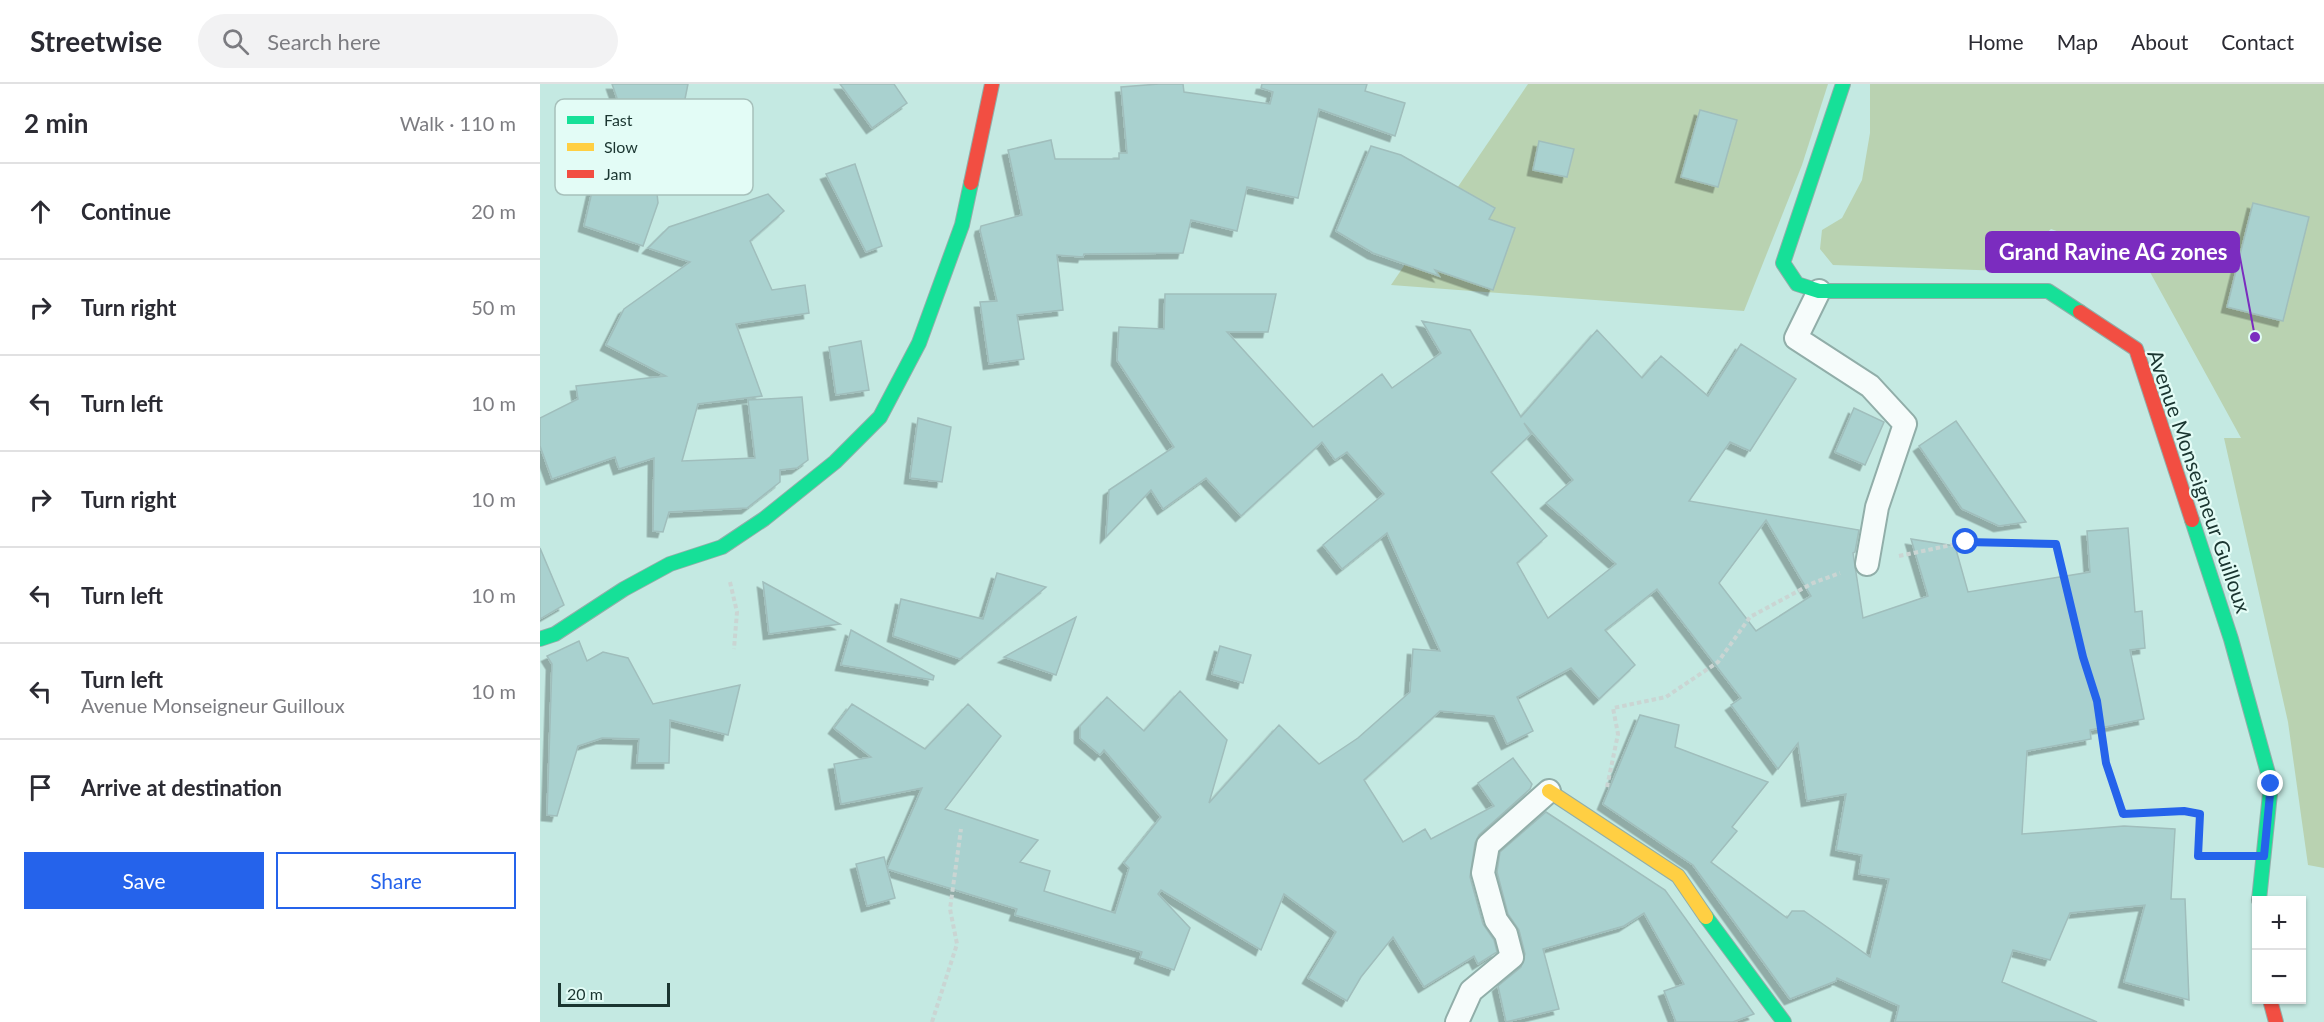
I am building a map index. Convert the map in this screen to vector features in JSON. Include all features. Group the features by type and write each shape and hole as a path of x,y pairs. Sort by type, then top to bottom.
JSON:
{"street":[{"path":"540,639 555,634 670,564 722,548 764,519 835,462 880,417 920,343 962,225 992,84"},
{"name":"Avenue Monseigneur Guilloux","path":"1843,84 1813,180 1783,263 1797,284 1819,291 2048,291 2136,349 2231,639 2271,784 2259,896"},
{"path":"1549,790 1678,876 1726,946 1784,1022"},
{"path":"2271,1004 2276,1022"}],"lane":[{"path":"1819,291 1796,338 1870,386 1905,424 1877,507 1867,564"},
{"path":"1457,1022 1471,991 1512,957 1506,934 1497,920 1483,873 1488,844 1549,790"}],"path":[{"path":"1594,821 1609,779 1618,734 1613,708 1666,697 1718,662 1750,617 1813,583 1867,564 1966,542 2056,544 2083,657 2097,701 2106,763 2123,814 2184,811 2200,814 2198,856 2264,856"},
{"path":"722,548 737,612 734,649"},
{"path":"932,1022 957,944 950,909 961,829"}],"green space":[{"path":"1528,84 1828,84 1802,165 1744,311 1391,285"},
{"path":"1870,84 2324,84 2324,868 2308,865 2288,722 2224,438 2241,438 2145,263 2051,229 2005,271 1833,265 1820,249 1822,230 1842,218 1862,180 1870,133"}],"building":[{"path":"612,84 688,84 685,99 617,99"},
{"path":"840,84 894,84 907,103 872,128"},
{"path":"1183,84 1184,92 1270,104 1273,92 1261,88 1262,84 1367,84 1365,91 1405,103 1395,136 1319,109 1298,198 1247,187 1237,231 1191,220 1183,253 1084,254 1083,257 1057,255 1063,310 1017,315 1024,359 989,364 980,302 997,301 980,230 981,226 1022,215 1008,150 1051,140 1055,159 1119,159 1119,153 1127,153 1121,87"},
{"path":"1700,110 1737,120 1718,187 1681,177"},
{"path":"1539,141 1574,149 1567,177 1533,170"},
{"path":"1371,146 1401,155 1495,208 1489,219 1515,228 1493,290 1435,270 1439,276 1373,253 1336,231"},
{"path":"855,164 882,246 866,252 826,174"},
{"path":"768,194 784,211 750,241 772,290 805,285 809,313 736,324 762,396 698,404 682,461 755,458 748,400 802,397 808,460 797,468 780,470 780,482 747,508 669,512 663,532 653,531 654,458 619,469 615,457 552,479 540,446 540,418 578,399 576,386 666,376 606,345 624,309 690,262 648,248 669,227"},
{"path":"591,195 657,195 658,203 643,246 584,226"},
{"path":"2253,203 2309,217 2283,321 2227,307"},
{"path":"1165,294 1276,294 1268,332 1227,332 1313,427 1382,374 1392,388 1441,353 1422,321 1470,330 1521,417 1597,330 1642,378 1661,356 1708,396 1741,344 1796,379 1750,451 1730,442 1689,501 1859,530 1853,553 1863,618 1928,596 1911,539 1955,546 1968,592 2090,572 2087,531 2128,528 2135,612 2142,611 2145,648 2130,650 2144,719 2090,730 2091,739 2027,751 2022,834 2124,826 2175,829 2171,899 2185,899 2189,1000 2124,982 2145,905 2070,913 2050,960 2013,950 2002,982 2097,1022 1895,1022 1899,1006 1837,978 1836,981 1790,999 1693,865 1603,804 1640,715 1679,725 1675,747 1768,782 1732,827 1737,831 1711,862 1787,918 1792,911 1804,911 1870,957 1889,879 1859,874 1862,855 1836,850 1846,794 1807,801 1798,743 1778,769 1731,705 1741,698 1657,589 1605,630 1635,665 1599,699 1571,668 1517,697 1533,731 1507,744 1494,716 1440,711 1364,780 1403,842 1425,829 1431,839 1494,806 1478,783 1513,758 1532,784 1530,789 1479,835 1475,843 1470,877 1483,924 1494,940 1497,952 1478,964 1474,956 1424,987 1393,937 1361,977 1347,1001 1308,978 1336,932 1284,894 1261,950 1161,890 1158,894 1190,928 1174,970 1140,958 1142,952 1015,915 1017,909 887,869 922,788 841,804 834,764 871,757 834,728 852,704 925,749 968,704 1001,736 945,809 1038,840 1020,862 1050,871 1044,891 1115,913 1129,868 1124,863 1161,817 1104,750 1100,755 1080,738 1080,726 1107,697 1144,731 1180,691 1227,740 1209,803 1279,725 1319,764 1358,738 1410,692 1413,649 1440,651 1387,533 1342,569 1323,545 1384,494 1347,452 1335,460 1322,442 1241,516 1206,478 1163,509 1151,490 1106,537 1109,490 1174,447 1117,360 1119,327 1164,329","holes":["1524,423 1573,480 1546,503 1616,564 1548,618 1517,563 1547,536 1491,472 1531,434","1766,520 1811,596 1756,631 1719,583"]},
{"path":"861,341 869,390 836,395 829,347"},
{"path":"1854,408 1884,422 1865,465 1835,452"},
{"path":"918,418 951,427 942,482 910,478"},
{"path":"1956,421 2026,522 1999,526 1962,509 1919,446"},
{"path":"540,548 564,605 540,619"},
{"path":"997,573 1046,587 960,659 893,636 901,599 983,619"},
{"path":"763,582 840,624 769,634"},
{"path":"1076,617 1056,675 1004,657"},
{"path":"851,630 934,676 933,680 841,665"},
{"path":"579,641 587,661 603,652 628,658 653,704 740,685 728,735 670,720 669,763 637,763 639,739 602,738 578,746 557,816 547,815 552,664 547,656"},
{"path":"1220,646 1251,655 1243,683 1212,674"},
{"path":"1546,812 1665,890 1754,1014 1733,1022 1676,1022 1664,991 1684,984 1644,913 1624,926 1543,949 1559,1009 1506,1022 1498,986 1521,967 1525,954 1519,930 1508,914 1497,872 1500,852"},
{"path":"884,857 895,898 867,906 856,864"}],"traffic: fast":[{"path":"1843,84 1783,263 1797,284 1819,291 2048,291 2080,312"},
{"path":"540,639 555,634 624,589 670,564 722,547 764,519 835,462 880,417 919,343 962,225 971,183"},
{"path":"2192,520 2231,639 2271,784 2259,896"},
{"path":"1706,917 1784,1022"}],"traffic: slow":[{"path":"1549,791 1678,876 1706,917"}],"traffic: jam":[{"path":"971,183 992,84"},
{"path":"2080,312 2136,349 2192,520"},
{"path":"2271,1004 2276,1022"}],"place":[{"name":"Grand Ravine AG zones","path":"2255,337"}],"route":[{"path":"1966,542 2056,544 2083,657 2097,701 2106,763 2123,814 2184,811 2200,814 2198,856 2264,856 2271,784"}]}
